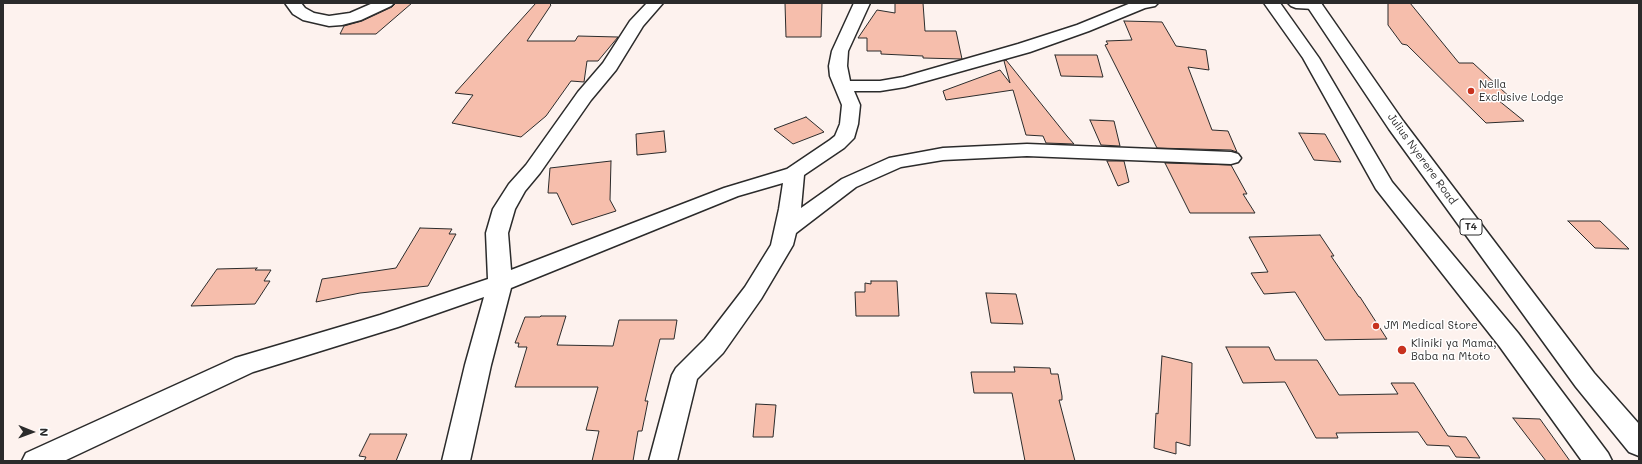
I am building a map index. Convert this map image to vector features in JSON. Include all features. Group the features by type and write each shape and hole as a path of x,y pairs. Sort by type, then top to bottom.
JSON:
{"main road":[{"path":"293,3 300,11 309,17 330,21 355,17 386,3"},
{"path":"456,461 478,365 500,283 497,234 504,209 516,188 533,169 576,107 610,66 636,24 655,3"},
{"path":"36,461 244,365 389,321 500,283 731,192 794,173 844,138 849,124 851,105 838,66 840,51 862,3"},
{"path":"844,86 880,86 905,82 1024,48 1084,28 1142,4 1150,3"},
{"path":"1272,3 1311,58 1384,185 1509,340 1598,461"},
{"name":"Julius Nyerere Road","path":"1308,3 1410,144 1585,380 1639,444"},
{"path":"785,230 849,183 896,162 943,154 1027,150 1231,158"},
{"path":"663,461 668,435 685,376 714,346 753,293 782,245 790,209 794,173"}],"building":[{"path":"396,3 412,3 376,34 340,34 344,26 362,21 392,7"},
{"path":"536,3 549,3 551,5 527,41 575,41 578,36 618,37 598,61 587,61 584,82 571,81 546,116 521,137 452,123 473,95 455,93"},
{"path":"785,3 822,3 821,37 786,37"},
{"path":"895,3 923,3 925,31 956,31 962,59 923,58 923,56 881,54 881,51 867,51 867,38 858,38 877,10 895,13"},
{"path":"1388,3 1410,3 1459,63 1473,63 1513,100 1498,100 1524,121 1486,123 1407,45 1402,44 1388,25"},
{"path":"1124,21 1162,22 1176,46 1206,50 1209,70 1188,67 1212,130 1228,131 1237,152 1231,150 1157,148 1105,45 1108,44 1106,41 1132,40"},
{"path":"1055,55 1097,55 1103,77 1061,76"},
{"path":"1006,60 1074,144 1046,143 1043,136 1026,135 1013,90 946,100 943,91 1000,70 1010,83 1004,61"},
{"path":"806,117 824,132 793,144 774,129"},
{"path":"1090,120 1114,121 1120,146 1101,145"},
{"path":"664,131 666,152 637,155 636,134"},
{"path":"1299,133 1325,134 1341,162 1314,160"},
{"path":"611,161 610,200 616,211 572,225 557,193 548,193 550,168"},
{"path":"1107,161 1124,161 1129,182 1118,186"},
{"path":"1165,163 1231,165 1247,194 1243,194 1255,213 1190,213"},
{"path":"1568,221 1600,221 1629,249 1595,248"},
{"path":"420,228 452,229 449,234 456,234 428,286 360,293 316,302 322,279 396,268"},
{"path":"1320,235 1334,256 1331,256 1387,339 1325,340 1295,292 1264,294 1251,273 1268,272 1249,237"},
{"path":"257,268 255,270 271,270 264,281 270,281 255,304 191,306 217,269"},
{"path":"871,281 897,281 899,316 856,316 855,292 865,292 865,283 871,284"},
{"path":"986,293 1016,294 1023,324 991,323"},
{"path":"566,316 557,345 613,346 619,320 677,320 674,339 660,339 645,401 648,401 642,431 638,431 633,461 592,461 599,431 586,430 598,387 515,387 527,347 518,347 519,343 515,343 525,317"},
{"path":"1226,347 1269,347 1275,360 1317,360 1339,395 1398,394 1391,383 1414,383 1448,436 1466,437 1480,458 1456,457 1449,446 1427,445 1418,432 1336,433 1338,438 1316,438 1285,382 1243,383"},
{"path":"1162,356 1192,363 1190,446 1176,442 1176,454 1154,448"},
{"path":"1014,367 1050,368 1051,374 1058,374 1062,396 1062,400 1059,400 1075,461 1025,461 1012,393 974,393 971,372 1015,372"},
{"path":"756,404 776,405 773,437 753,437"},
{"path":"1513,418 1540,419 1570,461 1546,461"},
{"path":"370,434 407,434 396,461 364,461 366,457 359,456"}],"place":[{"name":"Nella Exclusive Lodge","path":"1471,91"},
{"name":"JM Medical Store","path":"1376,326"},
{"name":"Kliniki ya Mama, Baba na Mtoto","path":"1402,350"}]}
